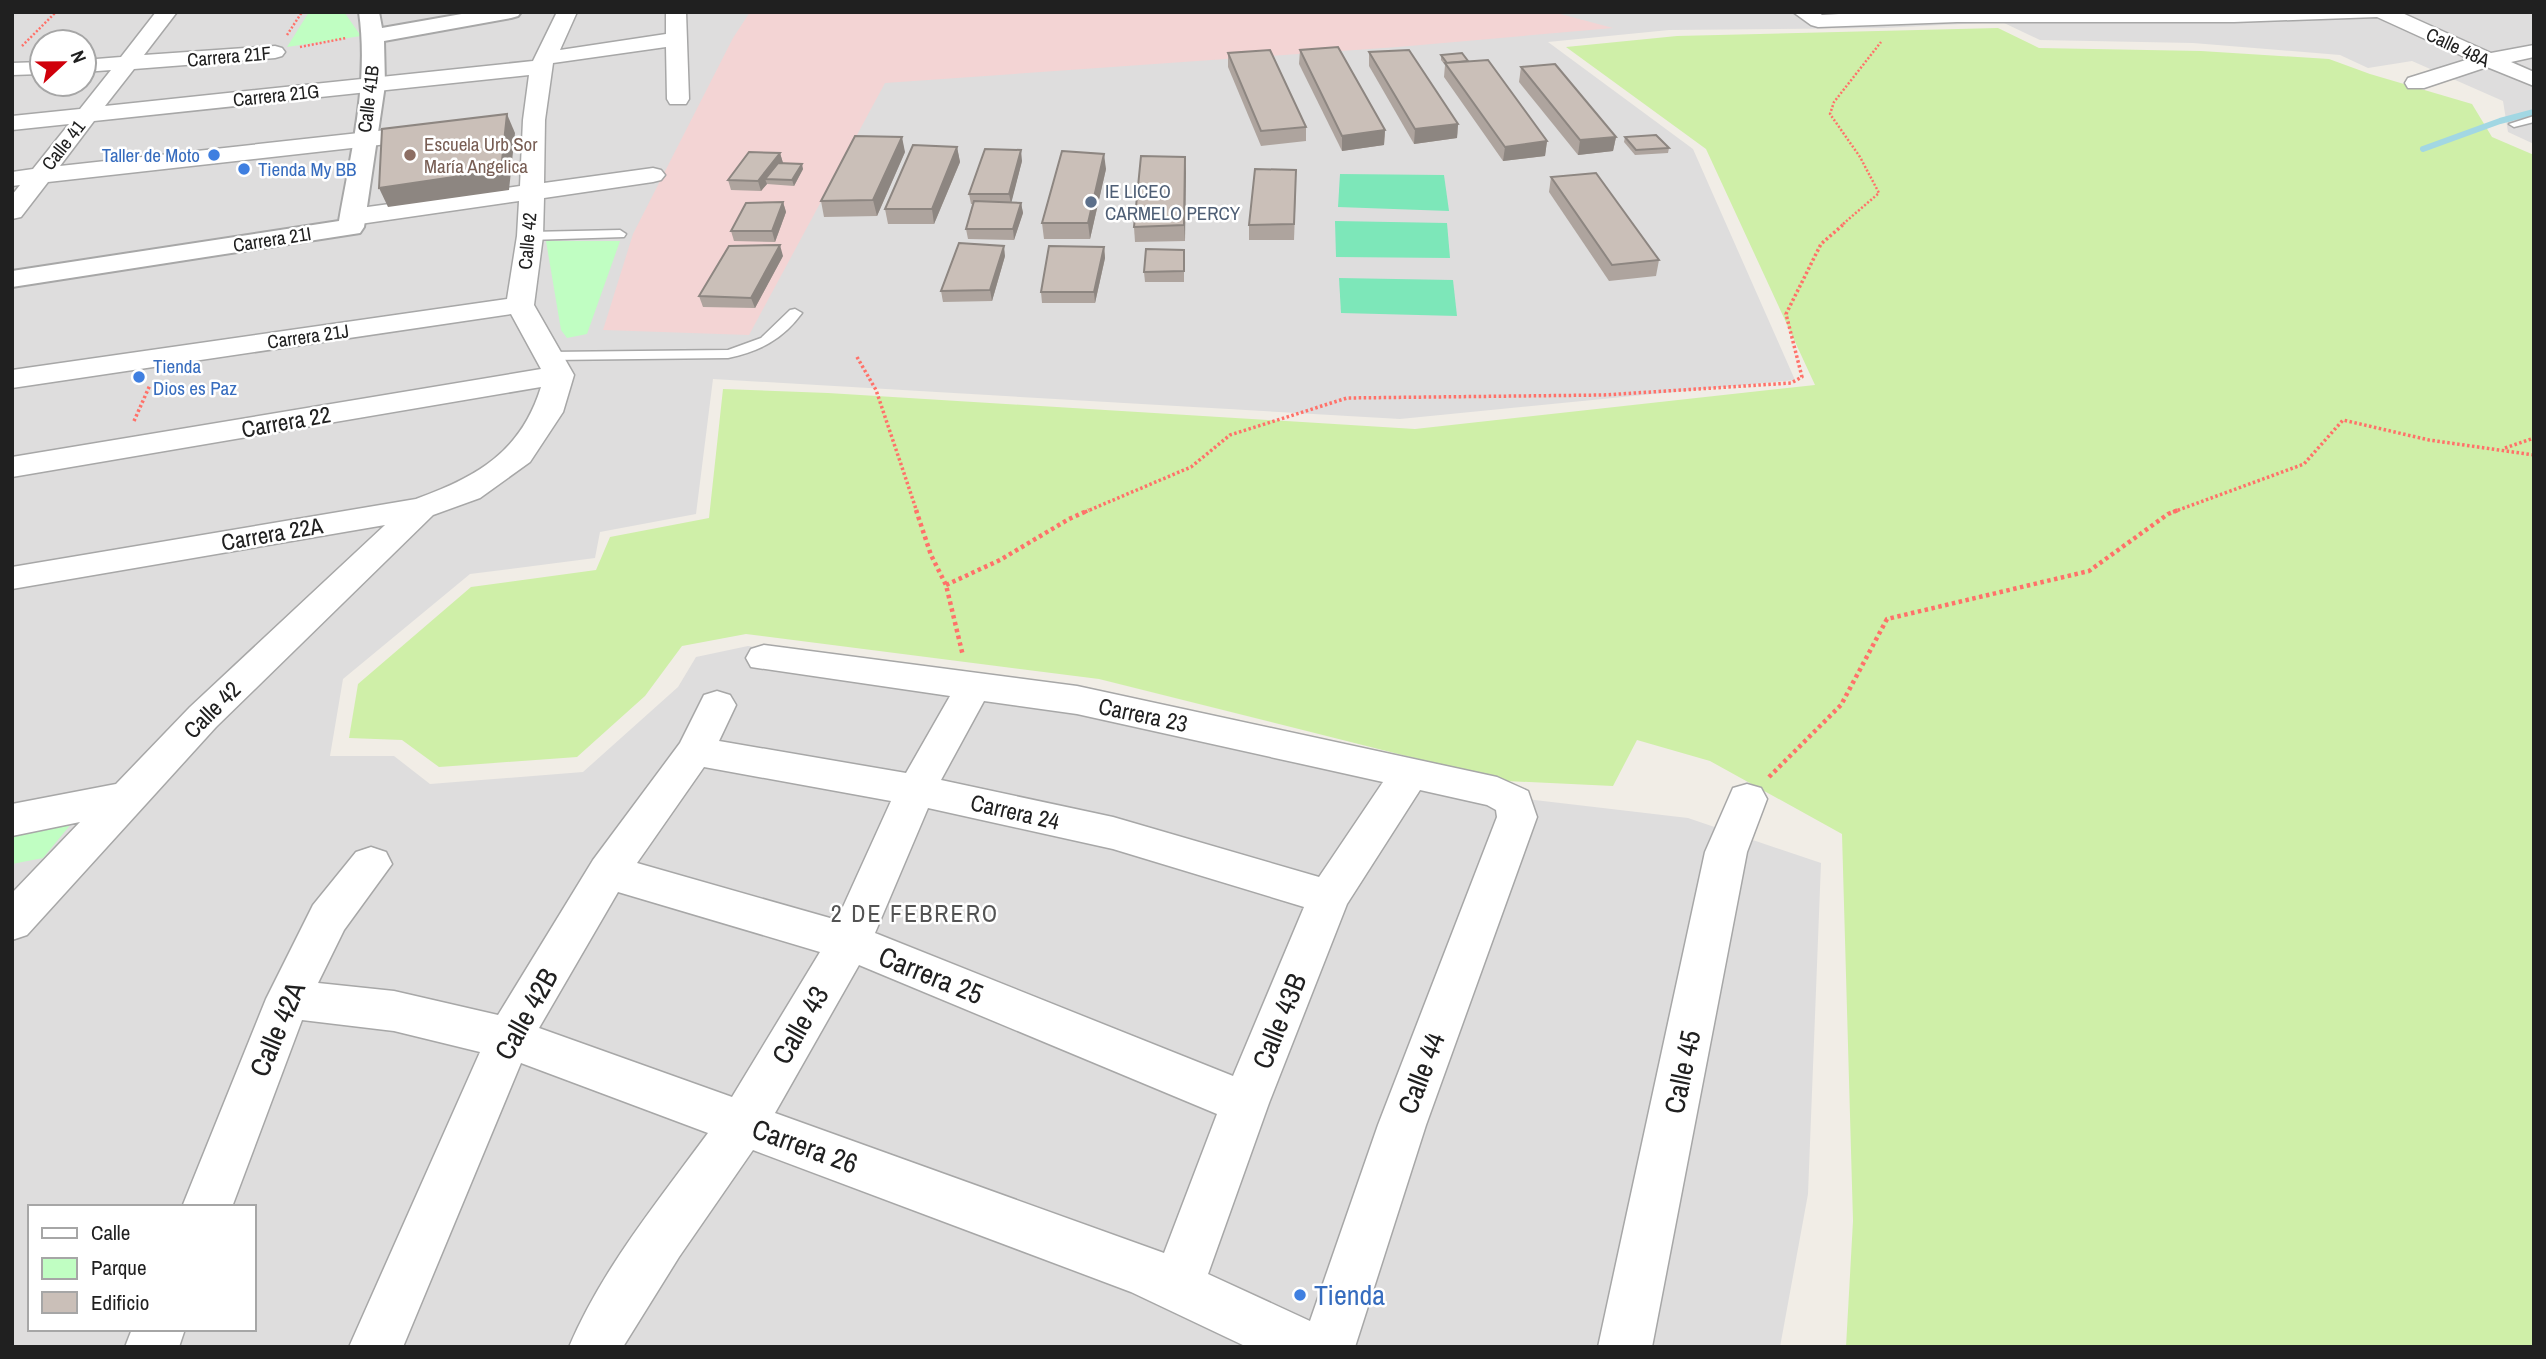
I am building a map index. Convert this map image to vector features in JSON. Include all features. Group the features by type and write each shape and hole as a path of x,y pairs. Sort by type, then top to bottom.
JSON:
{"street":[{"name":"Calle 41","path":"12,212 167,12"},
{"path":"371,27 511,12"},
{"name":"Calle 42","path":"520,305 530,236 534,120 543,62 567,12"},
{"path":"677,12 678,99"},
{"path":"1810,17 1899,14 2372,12"},
{"name":"Calle 48A","path":"2383,12 2534,80"},
{"path":"2281,14 2308,37"},
{"name":"Calle 41B","path":"352,222 374,85 371,27"},
{"name":"Carrera 21G","path":"12,123 374,85 543,62 677,39"},
{"path":"2416,83 2486,60 2534,51"},
{"name":"Carrera 21F","path":"98,65 275,52"},
{"path":"508,123 534,120"},
{"path":"12,179 456,129"},
{"name":"Carrera 21I","path":"12,266 492,204 531,193 653,175"},
{"name":"Carrera 21I","path":"12,279 352,222"},
{"path":"520,305 554,365"},
{"name":"Carrera 21J","path":"12,379 520,305"},
{"name":"Carrera 22","path":"12,467 121,450 554,365"},
{"name":"Carrera 22A","path":"12,578 422,508 470,491 519,455 548,412 554,365"},
{"name":"Calle 42","path":"12,922 203,717 422,508"},
{"name":"Carrera 23","path":"764,658 1077,700 1497,792 1514,802"},
{"name":"Calle 43","path":"596,1347 606,1325 661,1238 743,1124 849,942 916,790 974,686"},
{"name":"Calle 42B","path":"376,1347 509,1038 608,872 695,751 717,705"},
{"name":"Carrera 24","path":"695,751 916,790 1113,834 1329,897"},
{"name":"Calle 43B","path":"1178,1284 1245,1103 1329,897 1410,773"},
{"path":"12,820 130,797"},
{"name":"Calle 45","path":"1625,1347 1727,852 1747,799"},
{"name":"Calle 44","path":"1328,1347 1402,1125 1517,817 1514,802"},
{"name":"Calle 42A","path":"207,1205 288,999 328,918 371,864"},
{"name":"Carrera 25","path":"608,872 849,942 1245,1103"},
{"name":"Carrera 26","path":"288,999 394,1011 509,1038 1178,1284 1306,1347"}],"lane":[{"path":"2514,124 2534,119"},
{"path":"530,236 620,234"},
{"path":"554,365 728,354 749,349 771,339 795,313"}],"path":[{"path":"21,47 56,12"},
{"path":"946,584 1000,560 1069,519 1191,467 1230,436 1347,398 1604,395 1791,383 1802,377 1786,314 1821,244 1879,193 1860,157 1830,114 1834,102 1899,14"},
{"name":"Carrera 21F","path":"275,52 371,27"},
{"path":"857,357 876,390 931,555 946,584 957,638 974,686"},
{"path":"121,450 161,358"},
{"path":"1747,799 1841,705 1888,619 2089,571 2168,514 2304,464 2343,420 2429,440 2504,449 2534,456"},
{"path":"2504,449 2534,438"}],"shaded area":[{"path":"12,12 2534,12 2534,144 2508,132 2503,101 2412,61 2368,68 2340,55 2193,43 2040,40 2002,22 1883,28 1669,30 1548,42 1693,149 1795,380 1400,419 713,379 696,514 600,532 595,558 470,574 343,679 330,756 394,756 430,784 583,772 678,687 696,657 748,646 1180,713 1517,798 1688,818 1821,863 1808,1194 1780,1347 12,1347"},
{"path":"750,12 1553,12 1613,28 1398,47 885,83 749,335 603,330 633,234 733,38"}],"green space":[{"path":"309,12 344,12 361,36 287,47"},
{"path":"1998,28 2039,48 2201,51 2329,59 2472,104 2492,137 2534,155 2534,1347 1846,1347 1853,1221 1842,834 1710,761 1637,740 1613,786 1506,781 1099,679 746,634 682,646 645,696 577,757 439,767 402,740 349,738 358,684 471,587 596,570 610,537 709,518 723,389 1415,429 1815,385 1706,149 1566,47 1677,36"},
{"path":"1340,174 1444,175 1449,211 1338,207"},
{"path":"1335,221 1447,223 1450,258 1336,257"},
{"path":"546,241 620,241 587,334 567,338 561,330"},
{"path":"1339,278 1453,280 1457,316 1341,313"},
{"path":"81,812 43,858 12,864 12,827"}],"building":[{"path":"1338,47 1385,130 1342,136 1300,50"},
{"path":"1270,50 1306,127 1261,131 1228,53"},
{"path":"1409,50 1458,124 1415,129 1369,52"},
{"path":"1462,53 1468,61 1447,63 1441,55"},
{"path":"1488,60 1547,141 1505,147 1445,63"},
{"path":"1555,64 1616,137 1580,140 1521,67"},
{"path":"507,114 501,170 379,188 382,129"},
{"path":"1656,135 1669,148 1636,150 1625,137"},
{"path":"855,136 902,137 873,200 821,201"},
{"path":"913,145 957,147 932,209 885,209"},
{"path":"985,149 1021,150 1009,194 969,194"},
{"path":"1062,151 1104,154 1088,223 1042,223"},
{"path":"749,152 780,153 758,181 728,180"},
{"path":"1141,156 1185,157 1184,225 1134,227"},
{"path":"778,163 802,164 792,180 765,179"},
{"path":"1255,169 1296,170 1294,224 1249,225"},
{"path":"1596,173 1659,260 1612,265 1551,177"},
{"path":"974,201 1021,203 1013,229 966,229"},
{"path":"783,202 772,231 731,231 746,203"},
{"path":"959,243 1004,246 990,290 941,291"},
{"path":"780,245 751,298 699,296 729,246"},
{"path":"1049,246 1104,247 1094,292 1041,292"},
{"path":"1146,249 1184,250 1184,271 1144,272"}],"waterway":[{"path":"2423,149 2500,121 2534,112"}],"place":[{"name":"Taller de Moto","path":"214,155"},
{"name":"Escuela Urb Sor María Angelica","path":"410,155"},
{"name":"Tienda My BB","path":"244,169"},
{"name":"IE LICEO CARMELO PERCY","path":"1091,202"},
{"name":"Tienda Dios es Paz","path":"139,377"},
{"name":"Tienda","path":"1300,1295"}],"district":[{"name":"2 DE FEBRERO","path":"915,914"}]}
